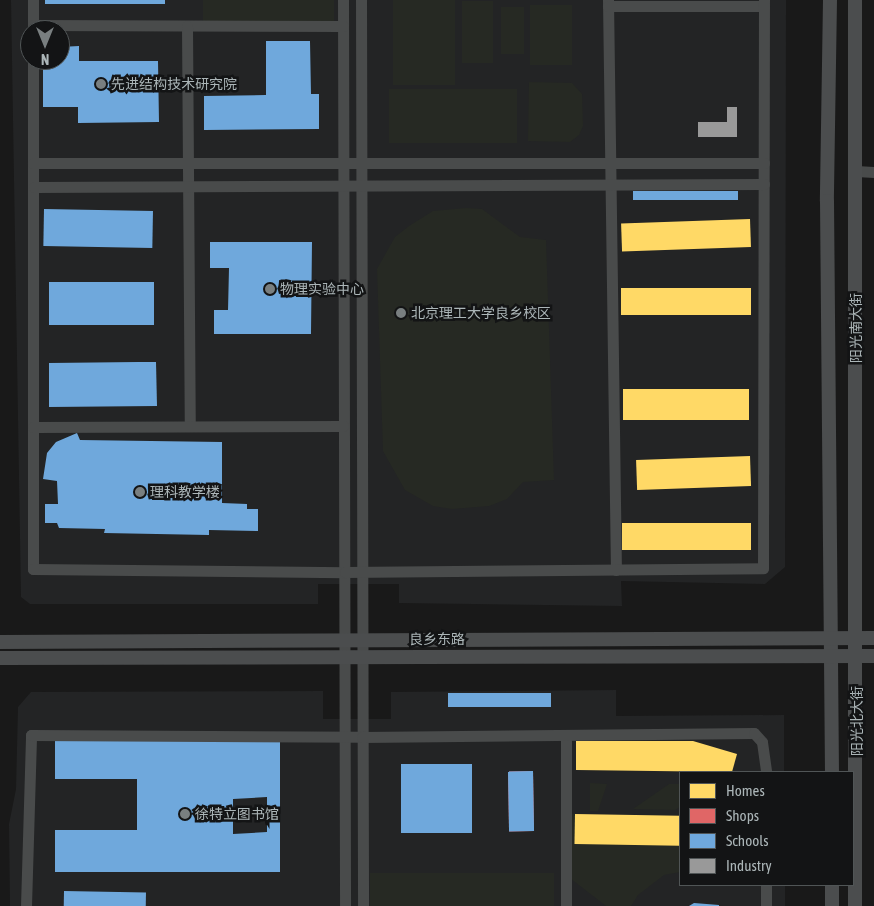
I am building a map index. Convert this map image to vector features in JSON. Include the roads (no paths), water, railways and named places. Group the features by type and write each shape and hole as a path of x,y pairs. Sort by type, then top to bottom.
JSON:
{"main road":[{"name":"阳光南大街","path":"829,655 830,0"},
{"name":"阳光南大街","path":"855,0 857,638 867,657"},
{"name":"良乡东路","path":"0,642 874,638"},
{"name":"良乡东路","path":"0,658 829,655 867,657"},
{"name":"阳光北大街","path":"829,655 832,771"},
{"name":"阳光北大街","path":"855,906 867,657"},
{"path":"832,886 832,906"}],"street":[{"path":"33,0 33,20"},
{"path":"343,0 345,906"},
{"path":"361,0 363,906"},
{"path":"33,70 33,569 362,572 616,570 763,568 764,3 608,3 608,163 610,184 616,570"},
{"path":"187,26 190,426"},
{"path":"70,28 343,26"},
{"path":"33,163 764,163"},
{"path":"856,171 874,172"},
{"path":"34,187 360,184 764,184"},
{"path":"33,427 343,426"},
{"path":"26,906 31,735 362,737 754,733 762,742 766,771"},
{"path":"566,735 566,906"},
{"path":"766,886 766,906"}],"place":[{"name":"先进结构技术研究院","path":"101,84"},
{"name":"物理实验中心","path":"270,289"},
{"name":"北京理工大学良乡校区","path":"401,313"},
{"name":"理科教学楼","path":"140,492"},
{"name":"徐特立图书馆","path":"185,814"}]}
